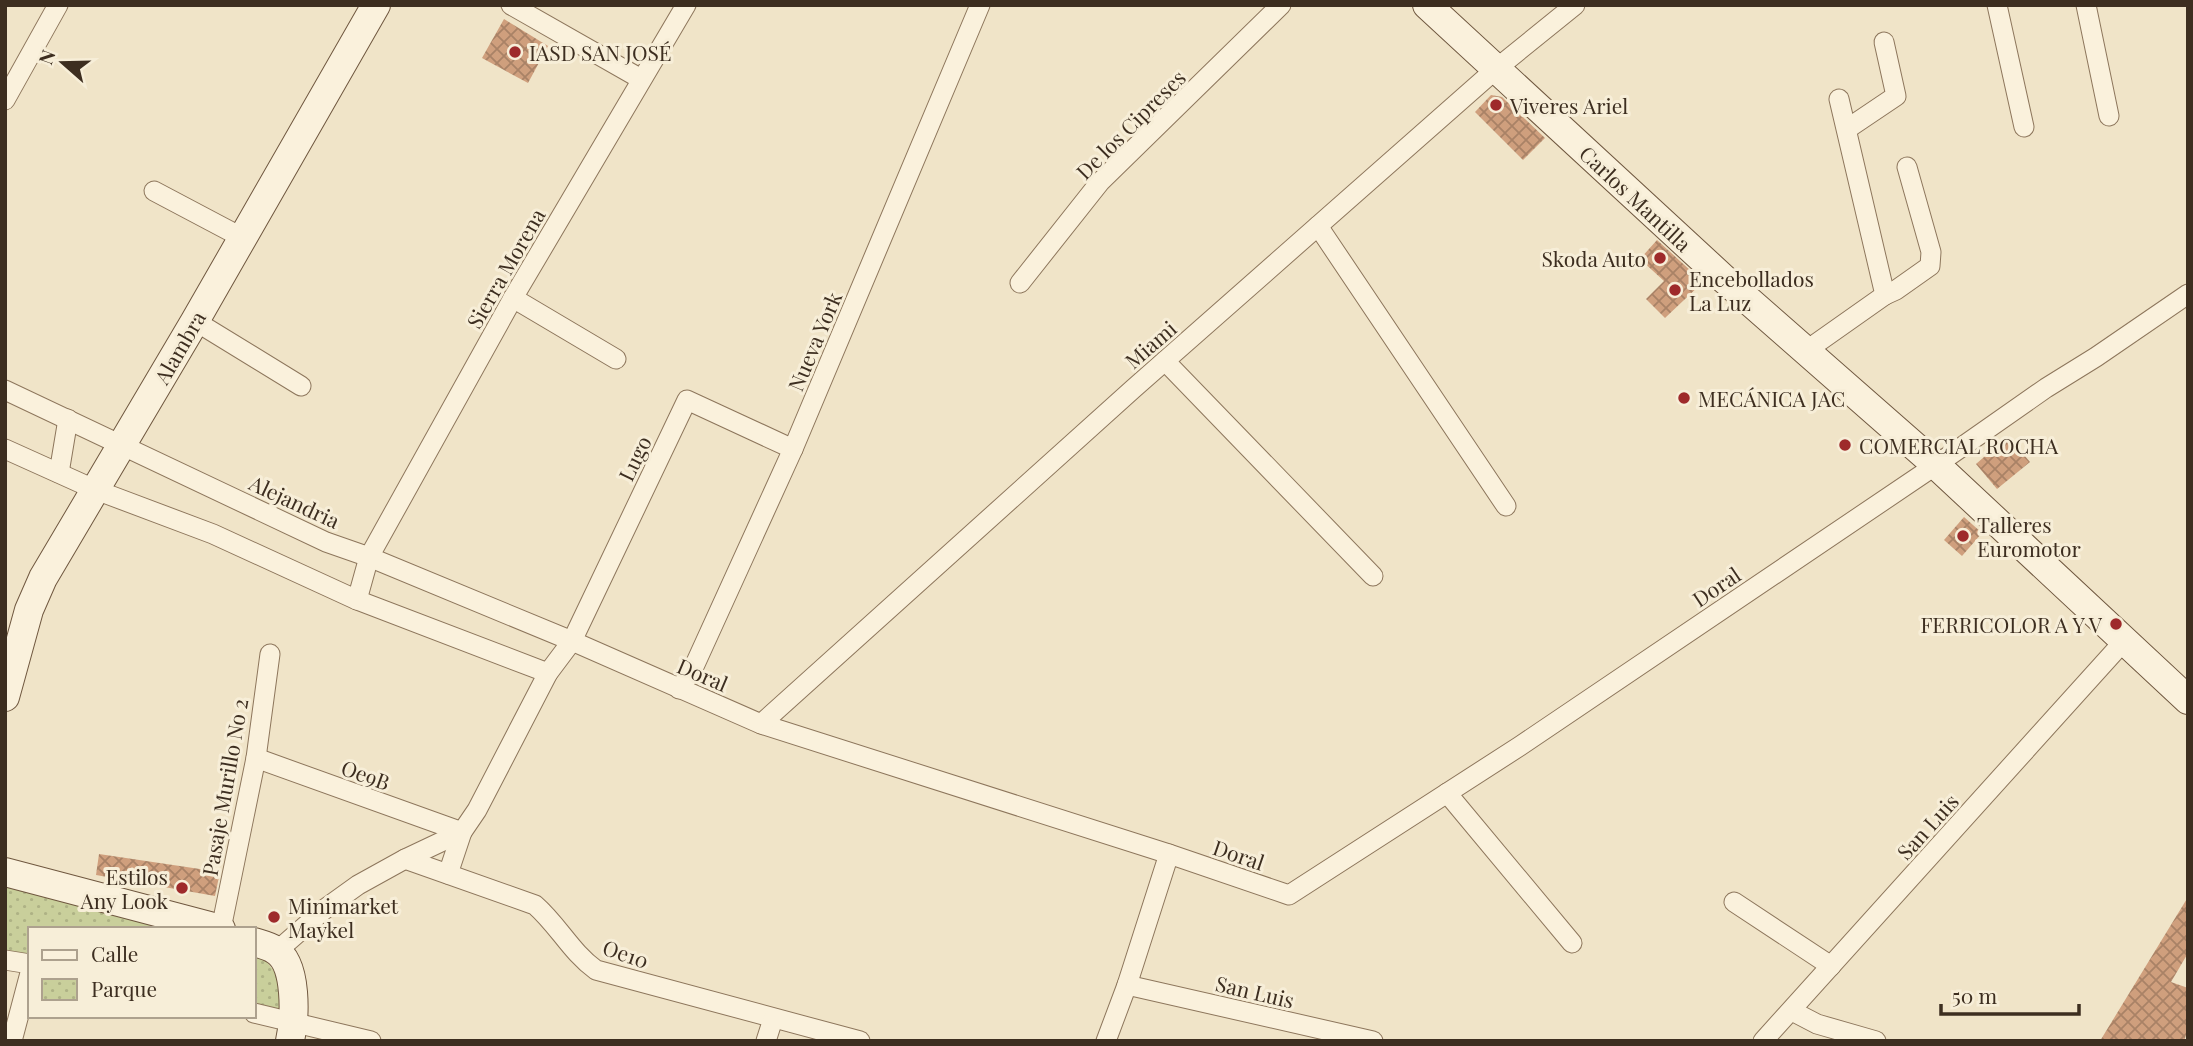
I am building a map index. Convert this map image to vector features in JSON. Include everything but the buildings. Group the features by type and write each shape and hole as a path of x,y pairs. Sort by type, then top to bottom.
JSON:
{"street":[{"path":"5,100 58,5"},
{"name":"Alambra","path":"5,697 29,610 43,578 376,5"},
{"path":"511,5 641,79"},
{"name":"Sierra Morena","path":"357,600 369,557 513,298 686,5"},
{"name":"Nueva York","path":"679,689 692,671 793,449 979,5"},
{"name":"De los Cipreses","path":"1020,283 1100,182 1281,5"},
{"name":"Carlos Mantilla","path":"1427,5 1724,279 1936,465 2188,701"},
{"name":"Miami","path":"761,724 1165,361 1496,69 1575,5"},
{"path":"1997,5 2024,127"},
{"path":"2086,5 2109,116"},
{"path":"1846,129 1896,96 1884,42"},
{"path":"1839,99 1885,295"},
{"path":"1807,350 1930,266 1931,252 1907,167"},
{"path":"154,191 241,237"},
{"path":"1318,226 1506,506"},
{"name":"Doral","path":"572,641 761,724 1289,895 1520,746 2188,294"},
{"path":"513,298 616,359"},
{"path":"194,321 301,386"},
{"path":"1165,361 1373,576"},
{"name":"Alejandria","path":"5,390 326,542 369,557 572,641"},
{"name":"Lugo","path":"572,641 687,400 793,449"},
{"path":"59,473 68,419"},
{"path":"5,449 96,490 212,534 357,600 548,673"},
{"path":"448,874 462,832 477,810 548,673 572,641"},
{"name":"San Luis","path":"1763,1041 2124,641"},
{"name":"Pasaje Murillo No 2","path":"221,927 256,758 270,654"},
{"name":"Oe9B","path":"256,758 462,832"},
{"path":"1447,793 1572,943"},
{"path":"292,1031 291,975 266,946 358,886 405,859 462,832"},
{"path":"1106,1041 1169,854"},
{"name":"Oe10","path":"405,859 535,905 547,915 580,958 596,970 860,1041"},
{"path":"5,872 213,927"},
{"path":"1734,902 1831,966"},
{"path":"5,960 28,964"},
{"path":"12,1041 28,981"},
{"name":"San Luis","path":"1127,985 1373,1041"},
{"path":"1792,1011 1814,1032 1876,1041"},
{"path":"256,1014 292,1031 371,1041"},
{"path":"766,1041 773,1019"}],"green space":[{"path":"5,882 174,927 28,927 28,962 5,956"},
{"path":"256,952 270,965 279,979 286,1018 256,1011"}],"place":[{"name":"IASD SAN JOSÉ","path":"515,52"},
{"name":"Viveres Ariel","path":"1496,105"},
{"name":"Skoda Auto","path":"1660,258"},
{"name":"Encebollados La Luz","path":"1675,290"},
{"name":"MECÁNICA JAC","path":"1684,398"},
{"name":"COMERCIAL ROCHA","path":"1845,445"},
{"name":"Talleres Euromotor","path":"1963,536"},
{"name":"FERRICOLOR A Y V","path":"2116,624"},
{"name":"Estilos Any Look","path":"182,888"},
{"name":"Minimarket Maykel","path":"274,917"}]}
